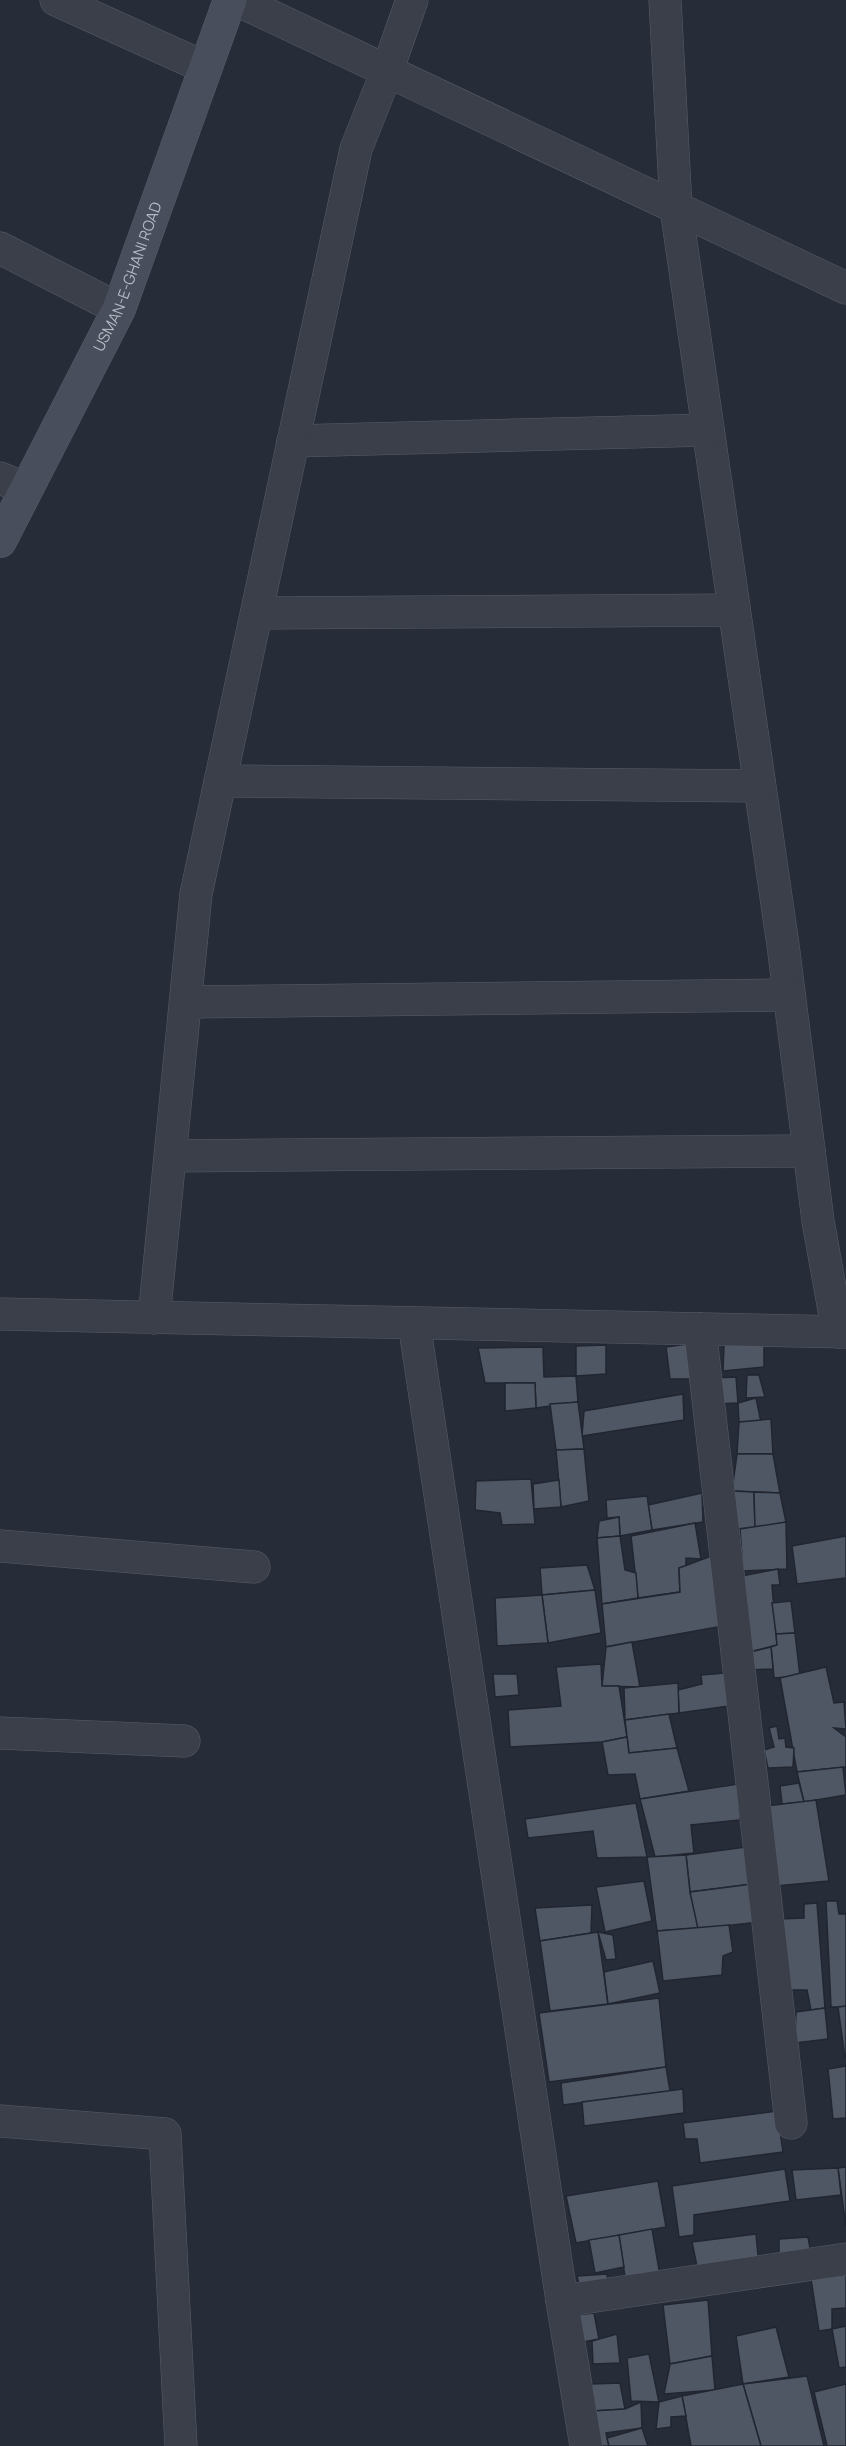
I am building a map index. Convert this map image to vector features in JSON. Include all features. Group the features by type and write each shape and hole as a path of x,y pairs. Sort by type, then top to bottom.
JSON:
{"main road":[{"name":"USMAN-E-GHANI ROAD","path":"0,541 13,483 119,309 230,0"}],"street":[{"path":"56,0 206,69"},
{"path":"237,0 846,288"},
{"path":"154,1318 196,894 356,149 412,0"},
{"path":"0,1314 842,1332 818,1221 789,995 676,208 665,0"},
{"path":"0,248 119,309"},
{"path":"293,441 708,430"},
{"path":"256,613 734,610"},
{"path":"220,781 759,786"},
{"path":"186,1002 789,995"},
{"path":"171,1156 809,1151"},
{"path":"414,1323 586,2446"},
{"path":"700,1329 791,2123"},
{"path":"0,1546 254,1567"},
{"path":"0,1733 184,1741"},
{"path":"0,2121 165,2134 181,2446"},
{"path":"562,2301 846,2259"}],"building":[{"path":"701,1342 706,1379 670,1379 666,1347"},
{"path":"724,1344 764,1345 764,1367 723,1371"},
{"path":"606,1345 606,1374 576,1376 576,1346"},
{"path":"543,1347 544,1377 576,1376 578,1402 536,1408 535,1383 485,1383 478,1348"},
{"path":"747,1375 759,1375 765,1397 746,1398"},
{"path":"736,1377 738,1403 716,1404 715,1378"},
{"path":"505,1383 535,1383 536,1408 505,1411"},
{"path":"683,1394 684,1420 582,1436 584,1411"},
{"path":"756,1398 761,1422 739,1422 738,1403"},
{"path":"578,1402 584,1449 556,1450 550,1404"},
{"path":"771,1419 773,1454 737,1454 739,1422"},
{"path":"584,1449 589,1501 561,1507 556,1450"},
{"path":"737,1454 773,1454 780,1493 732,1491"},
{"path":"531,1479 535,1524 502,1525 500,1513 475,1510 476,1481"},
{"path":"559,1480 561,1507 534,1509 533,1484"},
{"path":"732,1491 754,1492 755,1528 732,1529"},
{"path":"754,1492 780,1493 786,1522 755,1528"},
{"path":"702,1493 703,1522 652,1530 648,1505"},
{"path":"647,1496 652,1530 620,1536 619,1517 607,1518 606,1500"},
{"path":"619,1517 620,1536 597,1538 599,1521"},
{"path":"786,1522 787,1569 743,1571 740,1529"},
{"path":"695,1523 701,1559 686,1558 686,1566 679,1568 680,1592 638,1598 631,1536"},
{"path":"620,1536 625,1570 636,1573 638,1598 602,1604 597,1538"},
{"path":"846,1536 846,1578 797,1584 792,1546"},
{"path":"714,1555 723,1626 606,1647 602,1604 680,1592 679,1568"},
{"path":"587,1565 595,1590 542,1595 540,1568"},
{"path":"778,1569 780,1585 772,1585 777,1645 746,1653 736,1577"},
{"path":"595,1590 601,1633 548,1643 542,1595"},
{"path":"542,1595 548,1643 497,1646 495,1598"},
{"path":"791,1601 795,1633 776,1634 772,1603"},
{"path":"795,1633 800,1676 774,1678 771,1647 777,1645 776,1634"},
{"path":"632,1642 640,1687 602,1686 606,1647"},
{"path":"771,1647 773,1669 748,1670 746,1653"},
{"path":"601,1664 602,1686 619,1686 627,1737 602,1742 510,1747 508,1710 561,1706 556,1667"},
{"path":"826,1667 834,1703 844,1702 846,1729 834,1728 846,1737 846,1767 797,1772 780,1678"},
{"path":"725,1673 729,1706 679,1713 678,1690 702,1684 701,1675"},
{"path":"493,1674 517,1674 519,1695 495,1697"},
{"path":"678,1683 679,1713 625,1720 624,1688"},
{"path":"669,1714 677,1748 629,1753 625,1720"},
{"path":"777,1726 779,1739 785,1738 786,1747 794,1748 793,1767 768,1768 764,1750 774,1747 769,1728"},
{"path":"627,1737 629,1753 677,1748 689,1791 640,1799 635,1774 608,1775 602,1742"},
{"path":"843,1767 846,1795 804,1802 797,1772"},
{"path":"799,1783 804,1802 782,1804 780,1786"},
{"path":"738,1784 740,1820 691,1825 694,1853 655,1857 640,1799"},
{"path":"816,1800 829,1881 776,1886 766,1806"},
{"path":"636,1803 647,1857 597,1858 593,1831 528,1838 525,1819"},
{"path":"746,1847 752,1884 690,1892 686,1855"},
{"path":"686,1855 690,1892 699,1928 657,1931 647,1857"},
{"path":"644,1881 652,1921 605,1932 596,1887"},
{"path":"752,1884 759,1922 698,1929 690,1892"},
{"path":"826,1901 837,1901 839,1914 846,1914 846,2007 831,2007"},
{"path":"817,1903 825,2008 811,2010 807,1990 785,1990 779,1919 804,1918 804,1904"},
{"path":"592,1905 591,1933 540,1941 535,1908"},
{"path":"729,1925 733,1952 723,1956 722,1975 663,1981 657,1931"},
{"path":"598,1932 608,2004 550,2011 540,1941"},
{"path":"598,1932 613,1935 616,1959 606,1960"},
{"path":"653,1961 660,1993 608,2004 604,1972"},
{"path":"659,1998 666,2067 549,2082 539,2013"},
{"path":"846,2006 846,2058 845,2058 838,2007"},
{"path":"825,2008 828,2039 795,2043 796,2012"},
{"path":"846,2066 846,2118 833,2119 828,2069"},
{"path":"666,2067 670,2091 563,2105 561,2083"},
{"path":"683,2089 684,2113 584,2126 582,2102"},
{"path":"777,2111 783,2152 700,2163 697,2139 685,2139 683,2123"},
{"path":"846,2167 846,2227 838,2168"},
{"path":"838,2168 841,2195 796,2200 792,2170"},
{"path":"785,2169 790,2201 694,2215 694,2235 679,2237 672,2186"},
{"path":"658,2181 666,2227 576,2243 566,2196"},
{"path":"652,2229 661,2281 627,2291 619,2235"},
{"path":"756,2234 759,2266 700,2281 692,2242"},
{"path":"619,2235 624,2267 595,2273 589,2240"},
{"path":"808,2237 812,2259 779,2263 779,2239"},
{"path":"607,2274 609,2294 582,2298 577,2276"},
{"path":"846,2275 846,2308 832,2309 832,2329 819,2331 811,2279"},
{"path":"708,2300 712,2356 670,2364 663,2305"},
{"path":"594,2313 599,2339 578,2343 577,2315"},
{"path":"846,2326 846,2367 839,2368 832,2329"},
{"path":"776,2327 789,2377 743,2384 736,2336"},
{"path":"617,2334 620,2363 593,2364 592,2341"},
{"path":"649,2354 659,2402 631,2401 627,2358"},
{"path":"712,2356 715,2390 664,2394 670,2364"},
{"path":"807,2376 824,2446 761,2446 743,2384"},
{"path":"620,2383 625,2409 593,2411 592,2384"},
{"path":"743,2384 761,2446 691,2446 682,2396"},
{"path":"846,2384 846,2446 827,2446 814,2392"},
{"path":"682,2396 686,2416 671,2417 671,2427 656,2429 659,2402"},
{"path":"641,2402 642,2428 606,2433 609,2446 596,2446 593,2411 625,2409"},
{"path":"642,2428 648,2446 609,2446 607,2438"}]}
